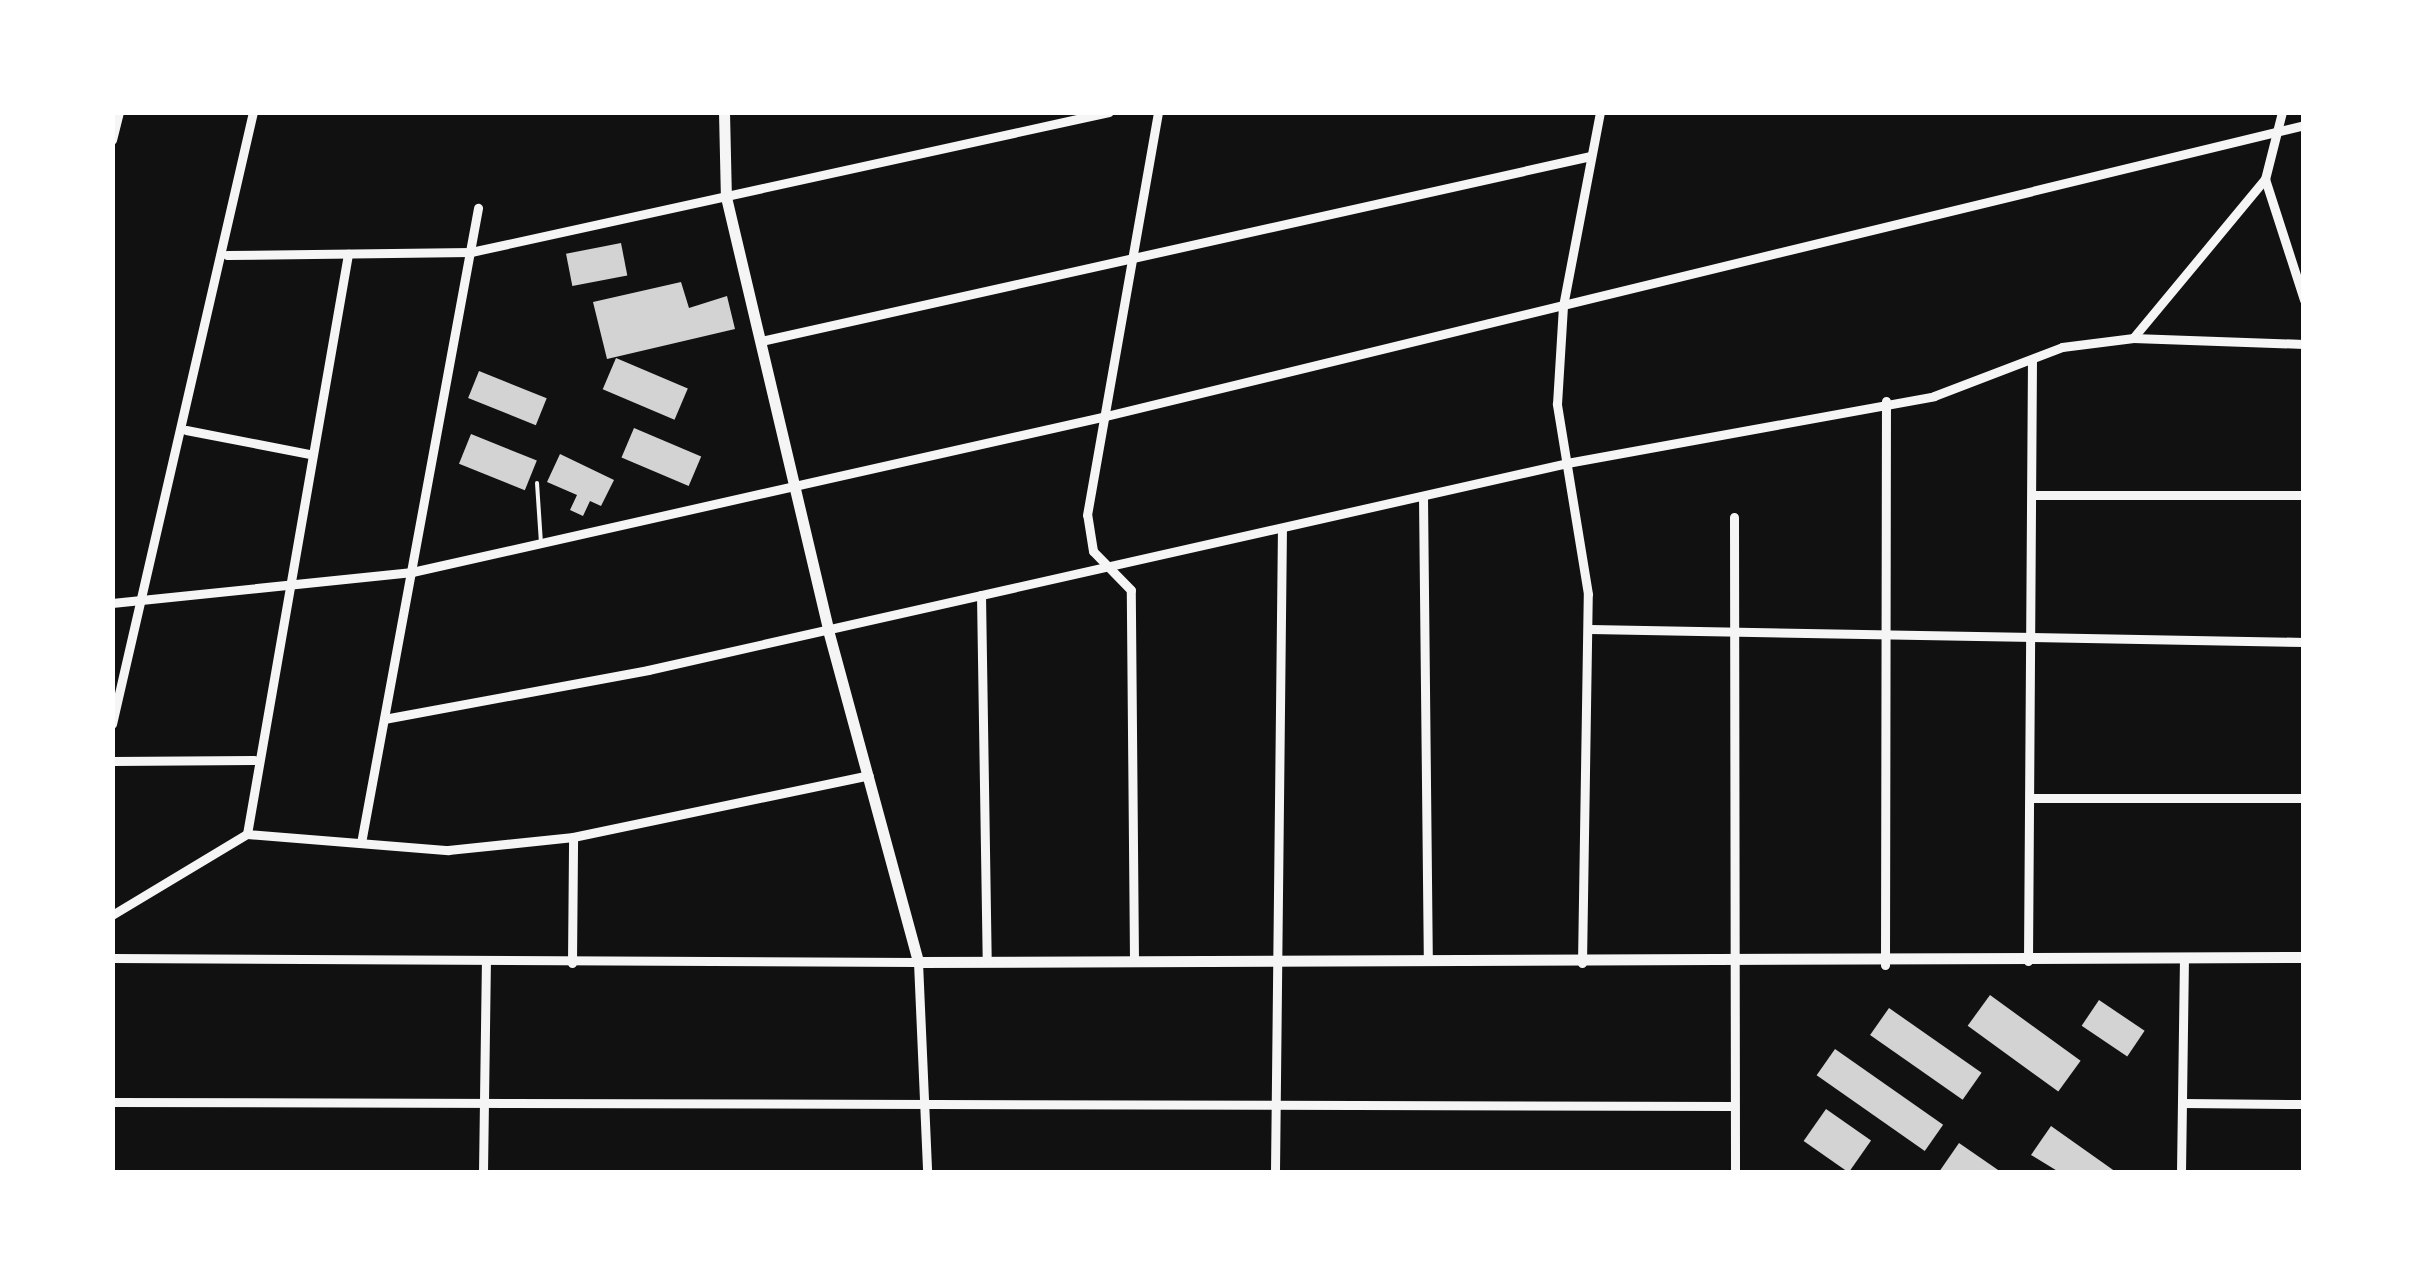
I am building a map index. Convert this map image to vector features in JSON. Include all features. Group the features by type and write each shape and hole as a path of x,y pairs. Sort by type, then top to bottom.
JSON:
{"street":[{"path":"112,140 119,112"},
{"path":"112,724 146,602 227,255 253,112"},
{"path":"724,112 726,196 828,630 918,962 927,1172"},
{"path":"227,255 471,252 1109,112"},
{"path":"1134,960 1131,590 1093,551 1088,515 1158,112"},
{"path":"1582,963 1590,629 1567,463 1558,430 1563,306 1600,112"},
{"path":"2133,338 2266,180 2282,112"},
{"path":"112,603 412,572 1106,416 2304,125"},
{"path":"760,340 1132,262 1591,156"},
{"path":"2266,180 2304,300"},
{"path":"361,843 478,208"},
{"path":"247,834 254,760 284,586 348,254"},
{"path":"384,719 828,630 1107,563 1282,529 1567,463 1886,401 1934,396 2032,360 2133,338 2304,344"},
{"path":"2028,961 2032,360"},
{"path":"1885,964 1886,401"},
{"path":"186,430 309,454"},
{"path":"2033,495 2304,495"},
{"path":"1423,498 1428,961"},
{"path":"1734,517 1738,632 1735,1172"},
{"path":"1275,1172 1282,529"},
{"path":"981,595 987,960"},
{"path":"1590,629 1886,629 2304,642"},
{"path":"112,762 254,760"},
{"path":"112,915 247,834 448,850 573,837 870,775"},
{"path":"2032,798 2304,798"},
{"path":"572,963 573,837"},
{"path":"2181,1172 2184,956"},
{"path":"112,958 572,963 1134,960 1885,964 2184,956 2304,958"},
{"path":"483,1172 486,960"},
{"path":"112,1102 1734,1106"},
{"path":"2183,1103 2304,1104"}],"lane":[{"path":"538,483 541,543"}],"building":[{"path":"621,243 627,275 572,286 566,254"},
{"path":"681,282 689,308 727,296 735,329 607,359 593,302"},
{"path":"616,358 688,388 675,420 603,389"},
{"path":"479,371 547,398 536,425 468,398"},
{"path":"634,428 701,457 689,486 621,457"},
{"path":"471,434 537,461 525,490 459,464"},
{"path":"560,454 614,480 601,506 590,501 583,516 570,510 577,495 547,482"},
{"path":"1990,995 2081,1061 2058,1092 1968,1026"},
{"path":"2099,1000 2145,1031 2127,1056 2082,1026"},
{"path":"1889,1008 1982,1073 1963,1100 1870,1035"},
{"path":"1835,1049 1943,1125 1925,1151 1817,1075"},
{"path":"1826,1109 1871,1141 1849,1172 1804,1141"},
{"path":"2051,1126 2116,1172 2059,1172 2031,1155"},
{"path":"1959,1143 2001,1172 1939,1172"}]}
